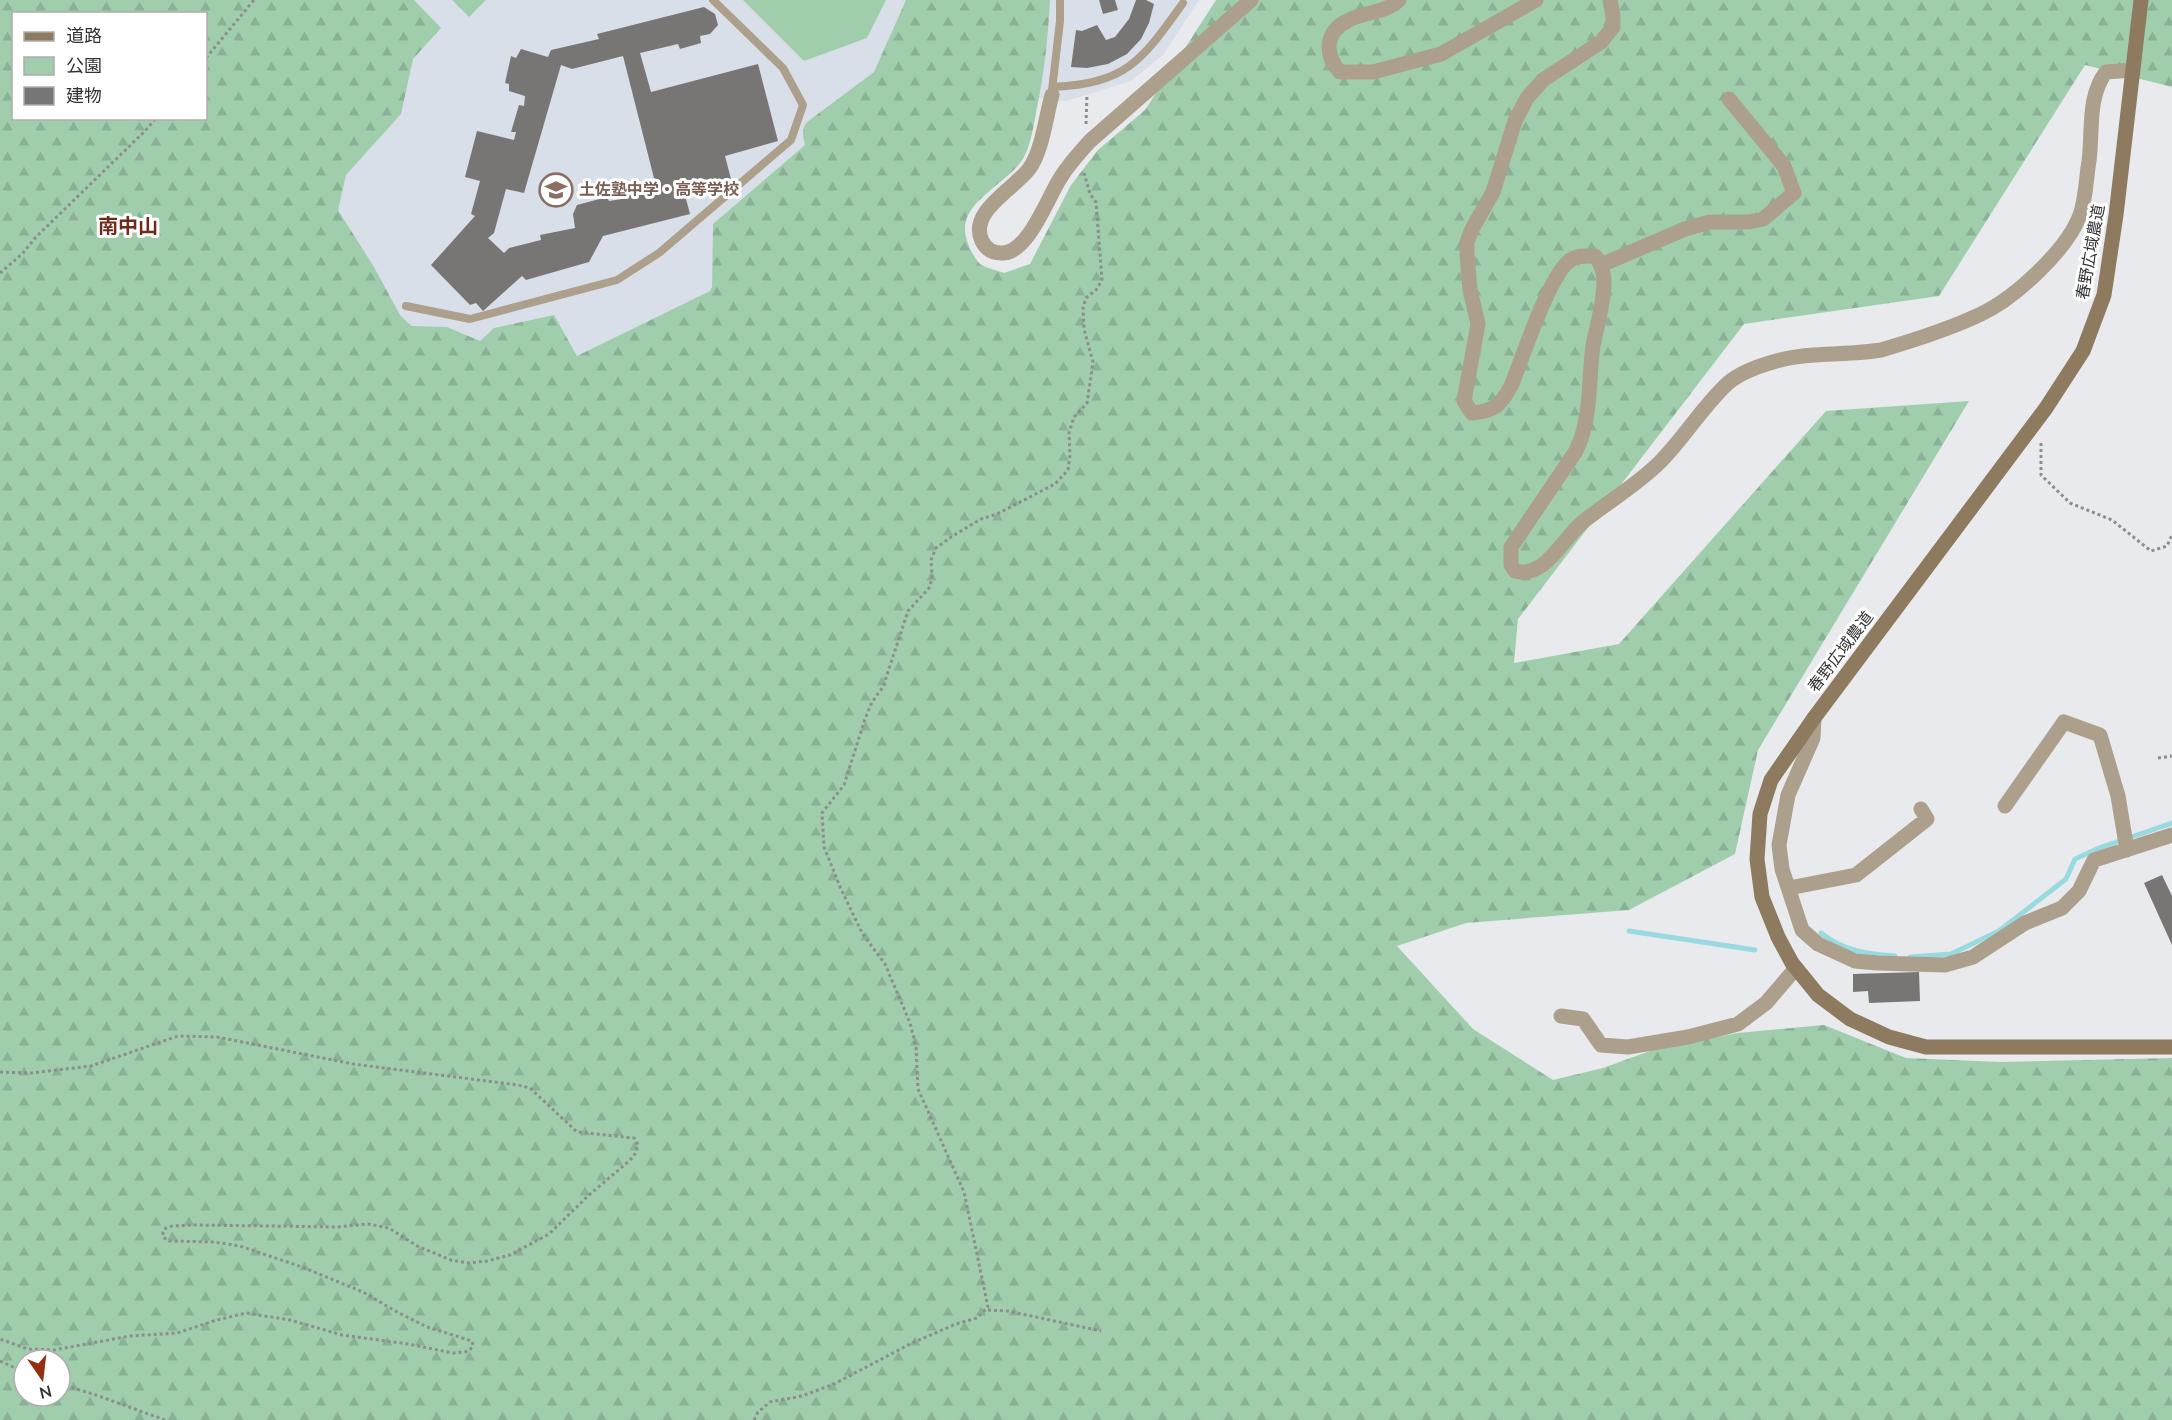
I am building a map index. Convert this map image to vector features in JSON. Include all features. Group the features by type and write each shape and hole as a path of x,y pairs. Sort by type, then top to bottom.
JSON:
{"street":[{"path":"1052,91 1037,151 1029,169 991,206 980,222 980,234 984,244 992,251 1002,254 1020,246 1031,232 1050,195 1074,158 1090,141 1251,0"},
{"path":"1400,0 1392,7 1347,21 1334,32 1328,47 1334,66 1340,72 1373,72 1441,54 1536,0"},
{"path":"1610,0 1613,16 1612,27 1600,42 1543,80 1527,98 1515,121 1493,192 1467,242 1470,290 1478,324 1464,401 1472,413 1490,412 1502,402 1512,386 1553,282 1570,260 1582,255 1594,256 1601,265 1604,279 1604,299 1594,344 1584,435 1576,451 1511,547 1511,565 1515,571 1524,573 1545,563 1582,522 1636,484 1661,461 1729,383 1745,373 1774,361 1805,356 1866,353 1881,350 1982,314 2006,300 2051,260 2068,238 2081,214 2091,143 2094,95 2099,81 2106,72 2133,70"},
{"name":"春野広域農道","path":"2141,0 2116,215 2104,295 2083,351 2037,420 1814,718 1772,780 1760,814 1757,859 1762,897 1778,938 1796,968 1818,994 1850,1019 1889,1037 1926,1047 2172,1047"},
{"path":"1601,265 1685,229 1710,222 1749,222 1763,219 1794,193 1784,166 1729,99"},
{"path":"1814,718 1814,738 1788,795 1779,845 1782,869 1802,930 1818,944 1855,961 1945,965 1973,957 2025,923 2062,908 2079,891 2094,860 2172,835"},
{"path":"2005,806 2064,722 2100,735 2118,795 2127,850"},
{"path":"1789,888 1856,875 1927,819 1921,809"},
{"path":"1561,1016 1583,1019 1601,1045 1628,1047 1688,1036 1738,1024 1766,1003 1796,968"}],"lane":[{"path":"406,306 470,319 617,280 659,253 791,140 803,105 783,68 713,0"},
{"path":"1060,0 1060,21 1052,91 1101,81 1131,66 1153,45 1183,3"}],"path":[{"path":"207,57 254,0"},
{"path":"1087,126 1085,109 1088,84"},
{"path":"0,273 22,254 36,237 154,120"},
{"path":"754,1420 758,1412 770,1402 802,1396 834,1384 910,1344 956,1324 977,1318 986,1310 988,1304 980,1278 964,1192 918,1089 916,1046 909,1020 885,964 862,933 841,889 824,847 822,813 844,785 865,719 883,687 908,611 930,587 931,560 936,548 981,519 997,514 1055,484 1068,470 1069,433 1074,417 1087,403 1093,362 1084,329 1083,308 1086,298 1096,291 1102,280 1096,202 1090,194 1083,170"},
{"path":"2037,420 2042,449 2041,475 2070,503 2112,520 2151,550 2167,546 2172,535"},
{"path":"2158,758 2172,756"},
{"path":"0,1072 32,1073 91,1066 177,1036 217,1037 353,1064 530,1088 577,1131 634,1138 638,1145 634,1156 549,1234 510,1255 487,1261 468,1263 451,1260 417,1246 389,1228 368,1224 337,1227 188,1225 172,1226 163,1232 163,1237 169,1241 227,1243 302,1267 363,1292 428,1327 472,1341 473,1345 470,1350 465,1352 453,1353 342,1335 290,1320 246,1313 177,1333 130,1336 54,1350 28,1349 0,1339"},
{"path":"986,1310 1008,1311 1101,1331"},
{"path":"72,1388 165,1420"}],"shaded area":[{"name":"土佐塾中学・高等学校","path":"407,0 1199,0 1163,55 1131,81 1066,101 882,83 728,303 578,375 483,349 403,331 332,212"}],"green space":[{"path":"0,0 414,0 441,28 413,59 401,114 346,175 338,210 374,267 400,315 412,326 447,327 480,341 494,328 554,315 577,356 710,291 712,287 713,224 805,145 803,130 807,122 874,72 906,0 1050,0 1043,71 1028,147 1018,166 972,209 965,229 969,247 976,260 984,266 1004,273 1030,264 1071,185 1098,150 1145,110 1216,0 2172,0 2172,87 2085,65 1939,296 1744,324 1518,619 1514,663 1619,644 1826,411 1969,401 1758,750 1735,854 1629,910 1466,923 1397,946 1473,1029 1553,1080 1603,1068 1661,1047 1738,1033 1824,1025 1906,1058 2000,1062 2172,1058 2172,1420 0,1420"},
{"path":"452,0 486,0 469,17"},
{"path":"743,0 886,0 867,38 804,61"}],"building":[{"path":"1099,0 1115,0 1118,10 1103,14"},
{"path":"1136,0 1146,0 1154,4 1149,23 1141,39 1127,54 1108,64 1087,68 1071,67 1076,30 1082,31 1097,25 1106,40 1115,37 1129,19"},
{"path":"704,7 715,14 718,25 710,34 700,36 701,43 680,49 678,44 640,53 651,92 758,64 778,141 725,156 732,183 685,195 690,214 603,236 589,262 526,280 522,276 483,311 476,303 470,305 431,265 475,216 471,214 480,181 465,177 477,131 514,140 516,132 511,132 519,105 524,106 525,96 509,91 509,84 505,83 511,56 516,58 521,49 548,57 551,50 599,39 597,34","holes":["623,56 656,186 621,194 622,199 609,201 607,197 577,205 573,214 575,228 540,235 541,240 509,248 504,253 488,238 494,233 506,189 524,193 561,65 572,69"]},
{"path":"2162,875 2172,896 2172,945 2144,883"},
{"path":"1919,972 1920,1001 1869,1003 1868,991 1853,992 1853,974"}],"waterway":[{"path":"1910,957 1951,954 1999,931 2066,879 2075,859 2099,848 2172,823"},
{"path":"1629,931 1755,950"},
{"path":"1821,933 1847,948 1895,956"}],"place":[{"name":"土佐塾中学・高等学校","path":"556,190"}],"district":[{"name":"南中山","path":"128,226"}]}
